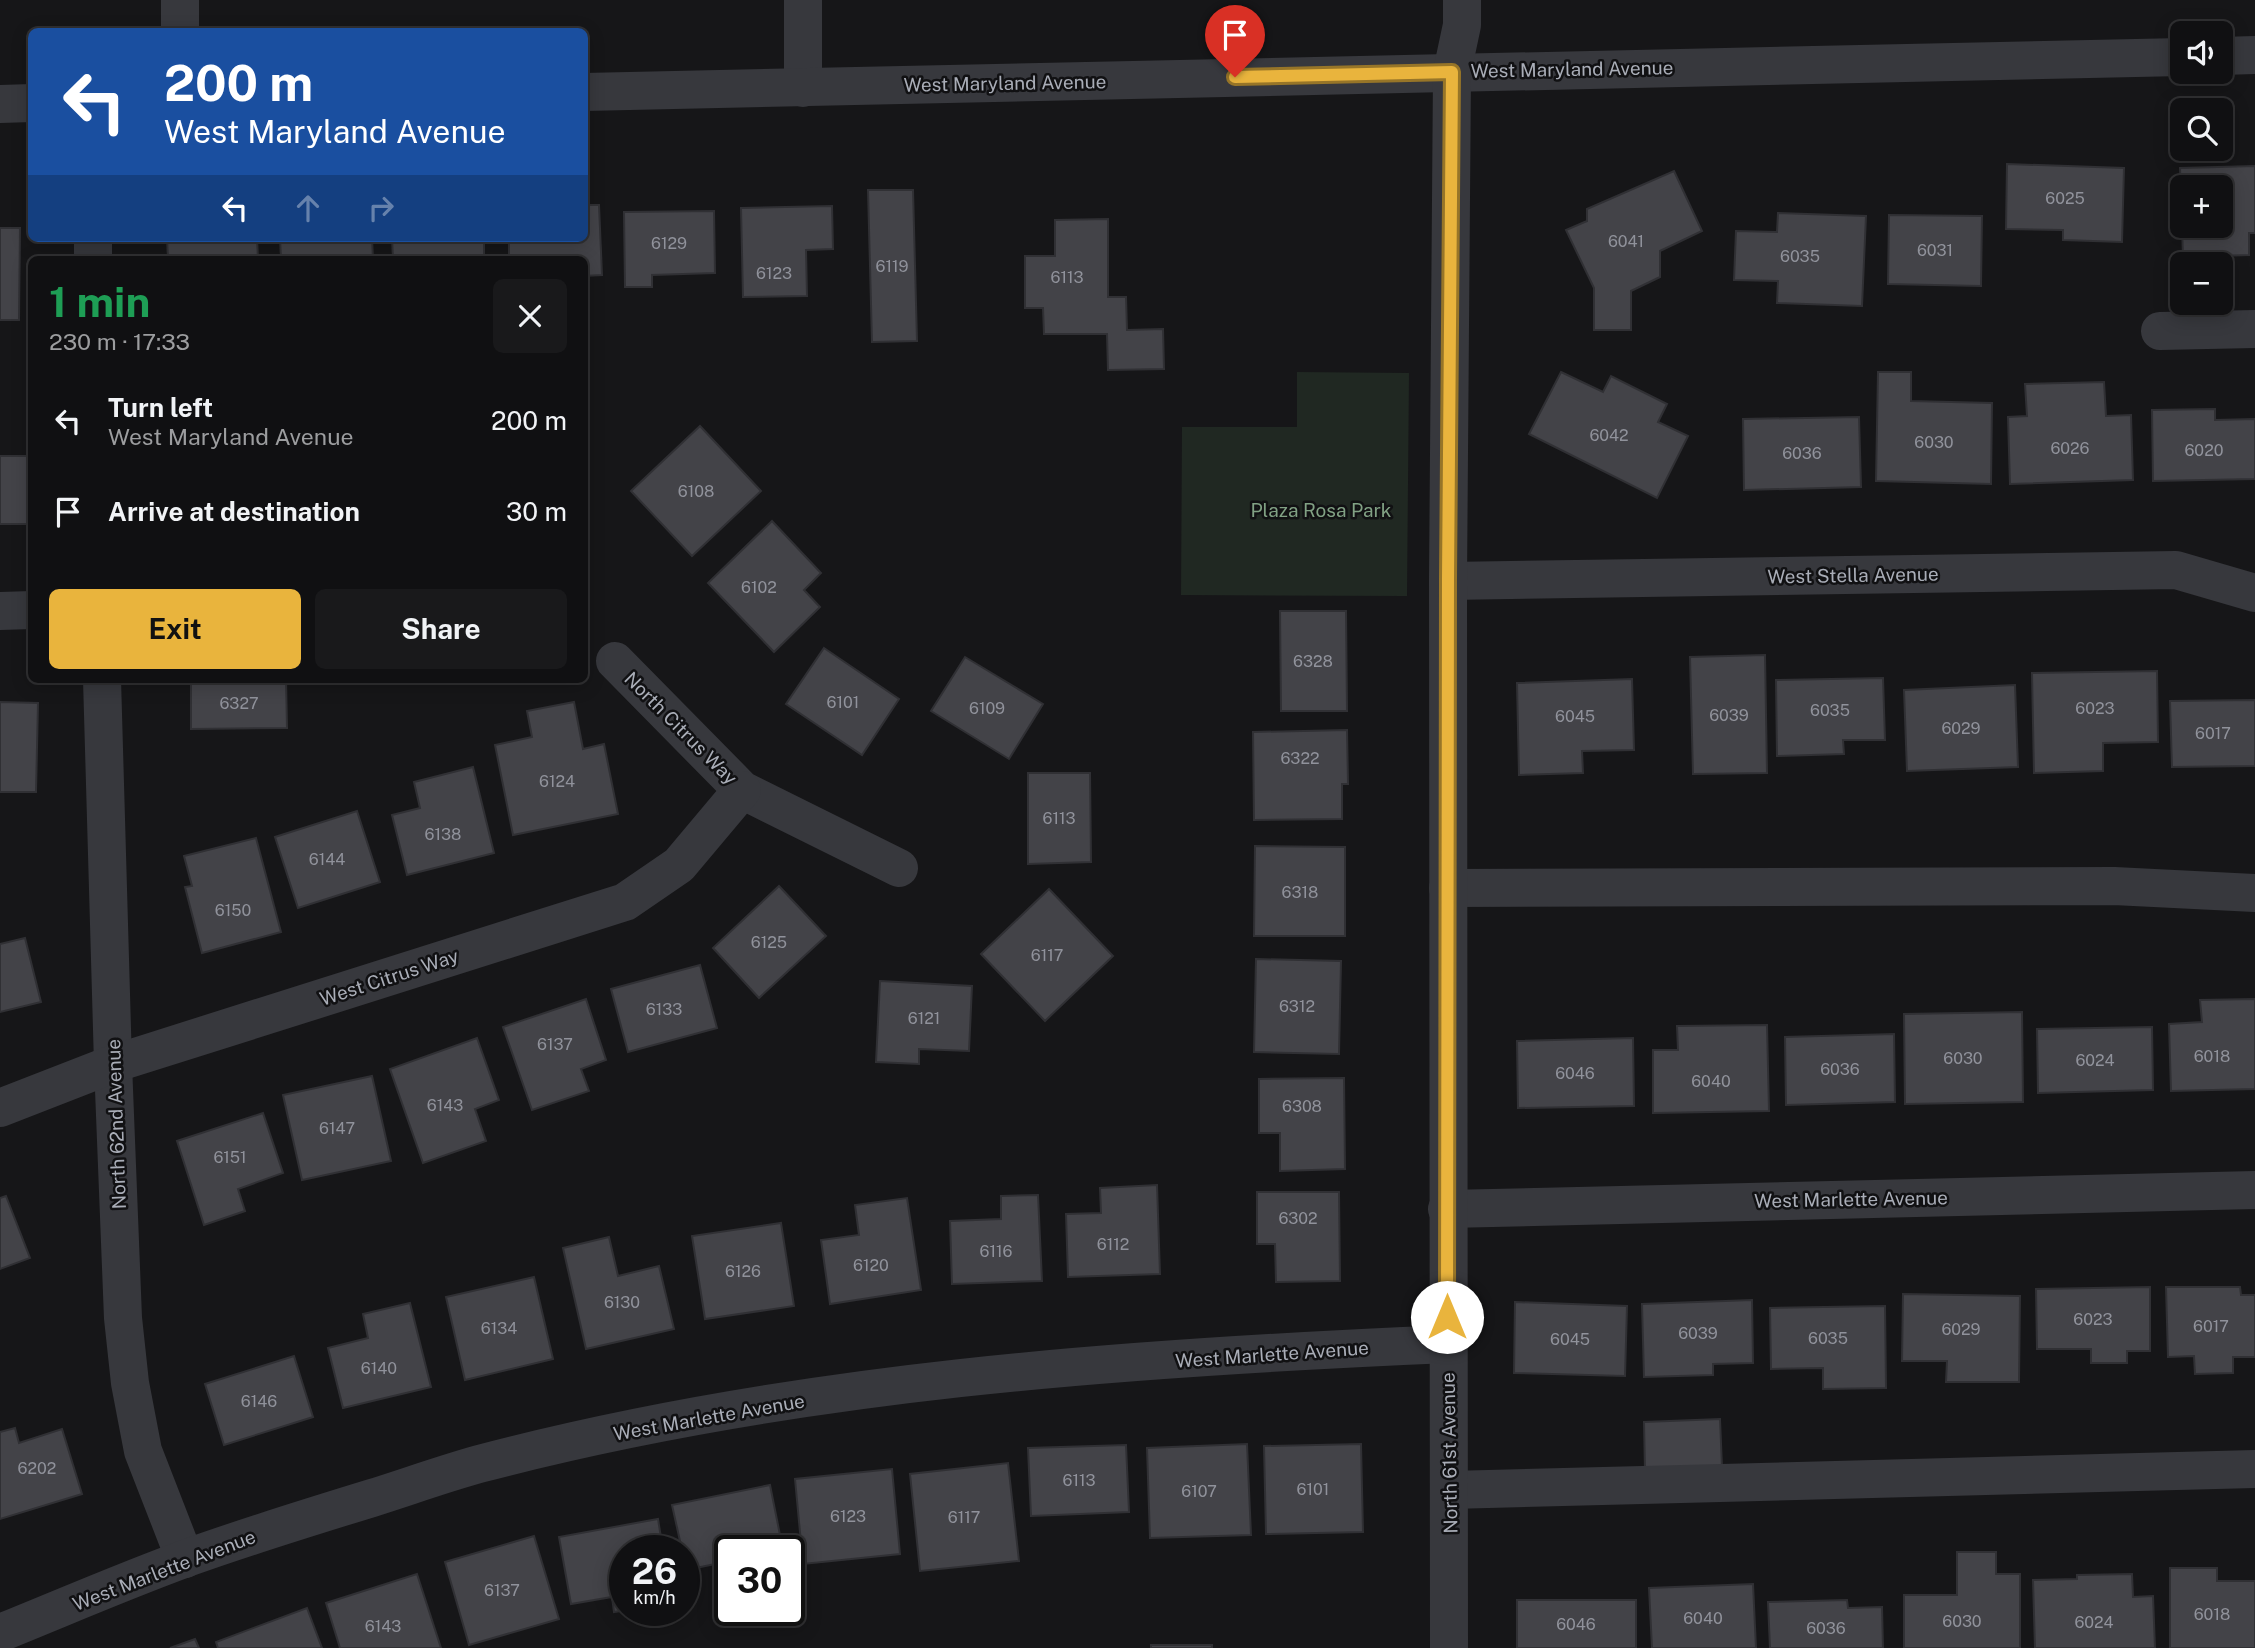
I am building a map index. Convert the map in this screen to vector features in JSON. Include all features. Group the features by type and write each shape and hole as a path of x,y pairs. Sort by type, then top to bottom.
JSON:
{"street":[{"path":"180,0 180,28"},
{"path":"803,0 803,88"},
{"name":"North 61st Avenue","path":"1449,1648 1448,580 1452,72 1462,25 1462,0"},
{"path":"2233,56 2255,55"},
{"name":"West Maryland Avenue","path":"588,92 2170,57"},
{"path":"0,104 28,103"},
{"path":"2160,331 2255,329"},
{"name":"West Stella Avenue","path":"1448,580 2176,570 2255,593"},
{"path":"0,611 28,610"},
{"name":"North Citrus Way","path":"615,662 742,790 899,868"},
{"name":"North 62nd Avenue","path":"102,683 123,1318 130,1383 143,1451 185,1559"},
{"name":"West Citrus Way","path":"0,1108 113,1064 625,902 679,865 742,790"},
{"path":"1448,888 2114,886 2255,893"},
{"name":"West Marlette Avenue","path":"1447,1209 2255,1190"},
{"name":"West Marlette Avenue","path":"0,1633 185,1559 478,1465 680,1419 866,1390 1044,1370 1285,1351 1448,1344"},
{"path":"1450,1490 2255,1469"}],"green space":[{"name":"Plaza Rosa Park","path":"1297,372 1409,373 1407,596 1181,595 1182,427 1297,427"}],"building":[{"path":"2007,164 2124,168 2122,242 2063,240 2063,230 2006,229"},
{"path":"2255,166 2255,233 2249,233 2249,255 2233,255 2233,252 2183,252 2182,238 2233,238 2233,175 2180,175 2180,168"},
{"path":"1674,171 1702,231 1660,251 1660,277 1631,291 1631,330 1594,330 1594,288 1566,230 1587,221 1587,209"},
{"path":"868,190 913,190 917,341 872,342"},
{"path":"588,205 599,205 602,275 588,276 588,256 509,256 509,242 588,242"},
{"path":"832,206 833,249 806,250 807,296 743,297 741,208"},
{"path":"714,211 715,273 652,275 652,287 625,287 624,212"},
{"path":"1778,213 1866,216 1862,306 1777,303 1778,281 1734,280 1736,231 1777,232"},
{"path":"1889,215 1982,216 1981,286 1888,284"},
{"path":"1108,219 1108,297 1126,297 1127,330 1163,329 1164,369 1108,370 1107,334 1044,334 1043,308 1025,308 1025,256 1055,256 1055,220"},
{"path":"0,228 20,228 19,320 0,320"},
{"path":"167,242 257,242 258,256 168,256"},
{"path":"280,242 372,242 373,256 281,256"},
{"path":"392,242 484,242 484,256 393,256"},
{"path":"1561,372 1603,392 1611,376 1667,404 1658,422 1688,436 1657,498 1529,434"},
{"path":"1878,372 1911,372 1911,401 1992,403 1991,484 1876,481"},
{"path":"2104,382 2106,416 2131,415 2133,480 2010,484 2008,417 2027,416 2025,384"},
{"path":"2215,409 2215,420 2255,419 2255,479 2153,481 2152,410"},
{"path":"1859,417 1861,487 1744,490 1743,419"},
{"path":"700,426 761,491 692,556 631,491"},
{"path":"0,456 28,456 28,524 0,524"},
{"path":"772,521 821,573 804,590 820,607 774,652 708,583"},
{"path":"1280,611 1346,611 1347,711 1281,711"},
{"path":"824,648 899,699 862,755 786,704"},
{"path":"1765,655 1767,773 1693,774 1690,657"},
{"path":"965,657 1043,704 1009,759 931,711"},
{"path":"2157,671 2158,742 2103,743 2103,771 2034,773 2032,673"},
{"path":"1883,678 1885,740 1843,740 1844,754 1777,756 1776,680"},
{"path":"1632,679 1634,750 1582,751 1583,773 1519,775 1517,683"},
{"path":"191,683 286,683 287,728 191,729"},
{"path":"2015,685 2018,767 1907,771 1904,690"},
{"path":"2255,700 2255,766 2172,767 2170,701"},
{"path":"0,702 38,703 36,792 0,792"},
{"path":"574,702 583,749 604,744 618,814 513,835 495,745 532,737 527,711"},
{"path":"1347,730 1348,784 1342,784 1342,819 1254,820 1253,732"},
{"path":"473,767 494,853 407,875 392,815 420,808 414,782"},
{"path":"1028,773 1090,773 1091,862 1028,864"},
{"path":"357,811 380,882 298,908 275,837"},
{"path":"256,838 281,932 202,953 185,887 192,886 184,856"},
{"path":"1255,846 1345,847 1345,936 1254,936"},
{"path":"779,886 826,936 759,998 713,948"},
{"path":"1049,889 1113,956 1045,1021 981,954"},
{"path":"25,938 41,1002 0,1012 0,944"},
{"path":"1256,959 1341,961 1339,1054 1254,1052"},
{"path":"700,965 717,1028 628,1052 611,989"},
{"path":"880,981 972,986 969,1051 919,1049 919,1064 876,1062"},
{"path":"586,999 606,1060 581,1069 589,1091 532,1110 503,1027"},
{"path":"2255,999 2255,1089 2171,1091 2169,1024 2202,1022 2200,1000"},
{"path":"2022,1012 2023,1102 1905,1104 1904,1014"},
{"path":"1767,1025 1769,1111 1653,1113 1653,1050 1678,1050 1677,1026"},
{"path":"2152,1027 2153,1090 2038,1093 2037,1029"},
{"path":"1894,1034 1895,1102 1786,1105 1785,1037"},
{"path":"477,1038 499,1100 475,1109 486,1141 423,1163 390,1069"},
{"path":"1633,1038 1634,1106 1518,1108 1517,1041"},
{"path":"372,1076 391,1161 302,1180 283,1095"},
{"path":"1344,1078 1345,1169 1280,1171 1280,1133 1259,1133 1259,1079"},
{"path":"263,1113 283,1173 238,1189 245,1211 204,1225 177,1141"},
{"path":"1157,1185 1160,1274 1068,1277 1066,1214 1101,1213 1100,1188"},
{"path":"1257,1192 1339,1192 1340,1281 1276,1282 1275,1244 1257,1244"},
{"path":"1038,1195 1042,1281 952,1284 950,1221 1001,1219 1001,1196"},
{"path":"6,1196 30,1258 0,1269 0,1198"},
{"path":"907,1198 921,1290 830,1304 821,1240 859,1235 855,1205"},
{"path":"781,1223 794,1306 705,1319 692,1236"},
{"path":"609,1237 618,1276 659,1266 674,1329 586,1349 563,1248"},
{"path":"534,1277 553,1359 465,1380 446,1297"},
{"path":"2150,1287 2150,1351 2127,1351 2127,1363 2091,1363 2091,1349 2037,1349 2036,1289"},
{"path":"2166,1287 2240,1287 2241,1295 2255,1295 2255,1357 2233,1357 2233,1373 2195,1374 2194,1356 2168,1357"},
{"path":"1903,1294 2020,1296 2019,1382 1946,1382 1947,1361 1902,1361"},
{"path":"1752,1300 1753,1363 1713,1364 1713,1375 1644,1377 1642,1304"},
{"path":"1515,1302 1627,1306 1625,1376 1514,1373"},
{"path":"410,1303 431,1387 343,1408 328,1348 368,1338 363,1314"},
{"path":"1885,1306 1886,1388 1823,1389 1823,1368 1771,1369 1770,1308"},
{"path":"294,1356 313,1417 224,1445 205,1384"},
{"path":"1720,1419 1722,1467 1645,1470 1644,1422"},
{"path":"15,1428 19,1443 62,1429 82,1494 0,1519 0,1432"},
{"path":"1247,1444 1251,1535 1150,1538 1147,1448"},
{"path":"1361,1444 1363,1532 1266,1534 1264,1446"},
{"path":"1126,1445 1129,1512 1031,1516 1028,1448"},
{"path":"1008,1463 1019,1561 920,1571 910,1474"},
{"path":"892,1469 900,1554 805,1564 805,1535 800,1535 795,1479"},
{"path":"770,1485 780,1535 714,1535 714,1564 700,1567 700,1535 679,1535 672,1505"},
{"path":"658,1519 661,1535 609,1535 609,1598 571,1604 559,1537"},
{"path":"534,1536 559,1619 469,1645 445,1562"},
{"path":"1957,1552 1996,1552 1996,1574 2020,1574 2020,1648 1904,1648 1904,1595 1957,1595"},
{"path":"2170,1568 2217,1568 2217,1581 2255,1581 2255,1648 2170,1648"},
{"path":"417,1574 441,1648 340,1648 326,1603"},
{"path":"2132,1574 2133,1597 2153,1596 2155,1648 2035,1648 2033,1580 2077,1579 2077,1575"},
{"path":"1753,1584 1756,1648 1652,1648 1649,1588"},
{"path":"1517,1600 1636,1600 1636,1648 1517,1648"},
{"path":"1847,1600 1848,1608 1882,1607 1883,1648 1770,1648 1768,1602"},
{"path":"307,1608 322,1648 218,1648 216,1642"},
{"path":"195,1639 199,1648 170,1648"},
{"path":"1151,1645 1212,1645 1212,1648 1151,1648"}],"route":[{"path":"1235,77 1452,72 1447,1317"}]}
